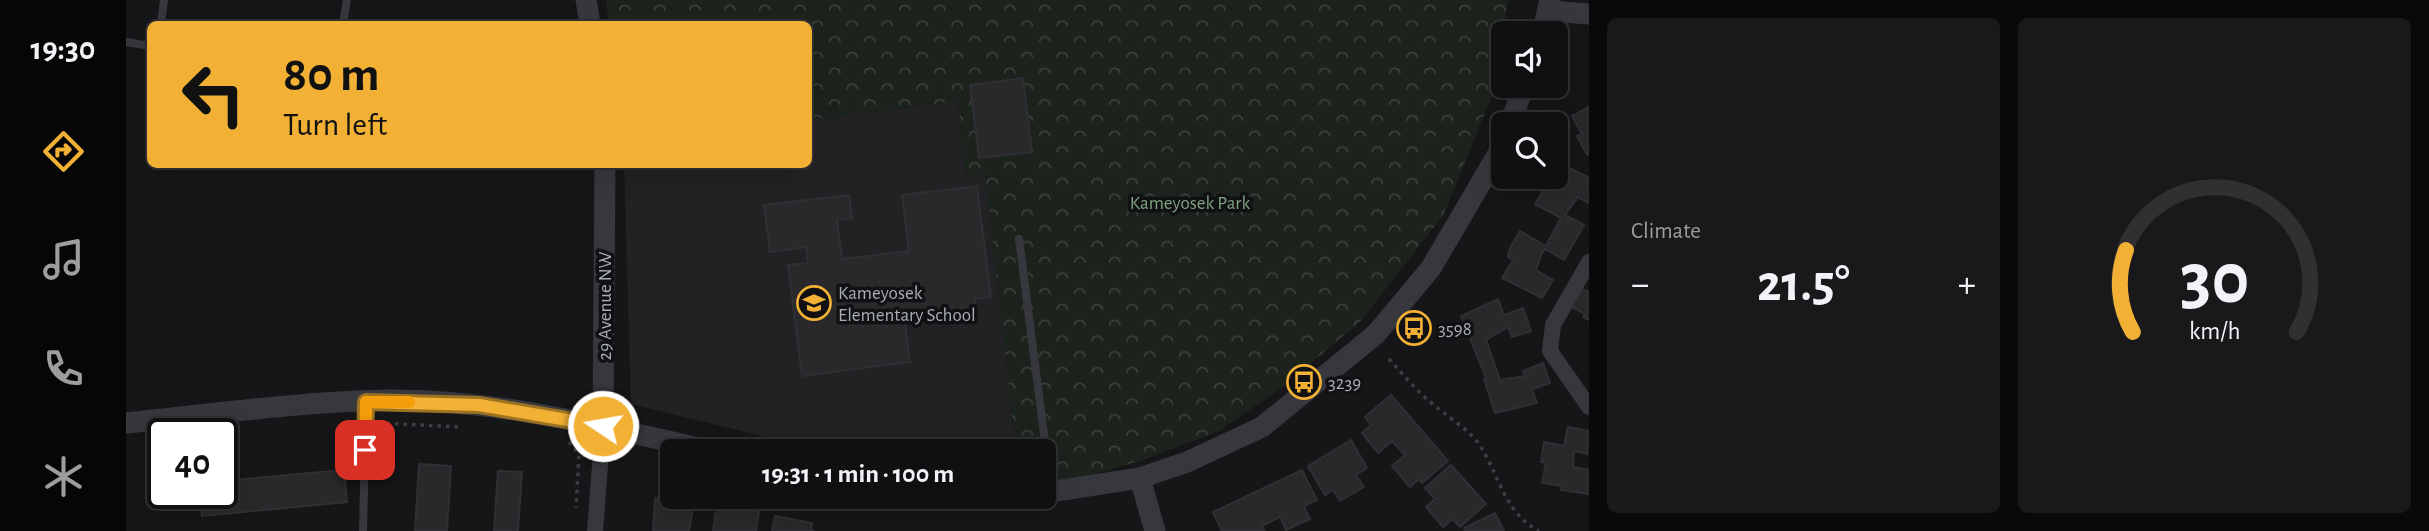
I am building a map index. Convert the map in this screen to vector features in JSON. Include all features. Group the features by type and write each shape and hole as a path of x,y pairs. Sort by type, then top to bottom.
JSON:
{"street":[{"path":"586,0 590,21"},
{"path":"1550,5 1589,14"},
{"path":"1056,492 1140,478 1186,462 1262,426 1376,334 1431,268 1491,166"},
{"name":"29 Avenue NW","path":"595,531 603,426 605,168"},
{"path":"1589,262 1553,325 1550,351 1589,407"},
{"path":"126,423 366,402 479,405 603,426 660,439"},
{"path":"1140,478 1155,531"}],"lane":[{"path":"161,21 164,0"},
{"path":"344,21 347,0"},
{"path":"126,42 147,46"},
{"path":"1019,239 1041,439"},
{"path":"363,531 366,402"}],"path":[{"path":"1389,359 1432,404 1464,428 1479,444 1511,505 1528,524 1539,531"},
{"path":"366,423 466,427"},
{"path":"564,440 572,444 579,455 576,522"}],"shaded area":[{"name":"Kameyosek Elementary School","path":"958,101 965,175 985,173 1015,439 775,439 631,404 624,168 812,168 812,120"}],"green space":[{"name":"Kameyosek Park","path":"606,0 1508,0 1505,21 1491,21 1491,98 1444,214 1359,323 1280,389 1219,431 1143,460 1068,482 1056,482 1056,439 1015,439 985,173 965,175 958,101 812,120 812,21 609,21"}],"building":[{"path":"1023,78 1032,152 979,158 970,85"},
{"path":"1589,107 1587,155 1577,136 1582,134 1572,116"},
{"path":"1568,167 1589,178 1589,203 1578,197 1565,215 1584,225 1564,260 1545,249 1541,255 1536,270 1553,280 1542,298 1502,278 1513,260 1508,257 1509,250 1520,231 1546,246 1561,218 1535,204 1544,189 1568,189"},
{"path":"977,186 991,297 975,299 976,309 971,314 922,320 916,315 904,317 910,362 802,376 788,265 808,263 806,247 770,252 764,205 849,195 852,218 837,220 842,259 909,251 902,195"},
{"path":"1580,288 1589,292 1589,320 1583,317 1585,314 1570,306"},
{"path":"1498,299 1504,315 1523,308 1531,331 1512,337 1508,327 1486,340 1500,380 1525,376 1523,371 1543,363 1550,383 1532,389 1537,403 1495,413 1484,379 1486,378 1461,316"},
{"path":"1391,395 1448,461 1422,483 1419,479 1410,487 1392,466 1405,455 1392,441 1378,453 1362,433 1371,425 1365,417"},
{"path":"1568,427 1589,431 1587,454 1574,451 1573,467 1589,470 1589,494 1561,490 1562,486 1542,483 1546,463 1541,462 1544,442 1564,446"},
{"path":"1351,440 1367,468 1356,475 1364,487 1340,501 1333,490 1325,495 1308,466"},
{"path":"419,464 451,466 447,531 415,531"},
{"path":"1451,465 1486,504 1460,527 1452,519 1443,527 1426,507 1435,499 1425,488"},
{"path":"344,470 347,502 202,516 201,509 238,509 238,480"},
{"path":"1302,470 1317,500 1304,506 1310,519 1286,530 1280,517 1262,526 1265,531 1222,531 1213,512"},
{"path":"498,471 522,472 518,531 494,531"},
{"path":"660,491 660,509 693,509 689,531 653,531 655,498 658,499"},
{"path":"716,509 759,511 756,531 713,531"},
{"path":"1495,513 1504,531 1465,531 1464,528"},
{"path":"775,516 812,523 811,529 814,531 772,531"}],"slow traffic":[{"path":"366,416 366,402 409,402"}],"place":[{"name":"Kameyosek Elementary School","path":"814,303"},
{"name":"3598","path":"1414,328"},
{"name":"3239","path":"1304,382"}],"route":[{"path":"365,450 366,402 387,400 479,405 576,419 603,426"}]}
